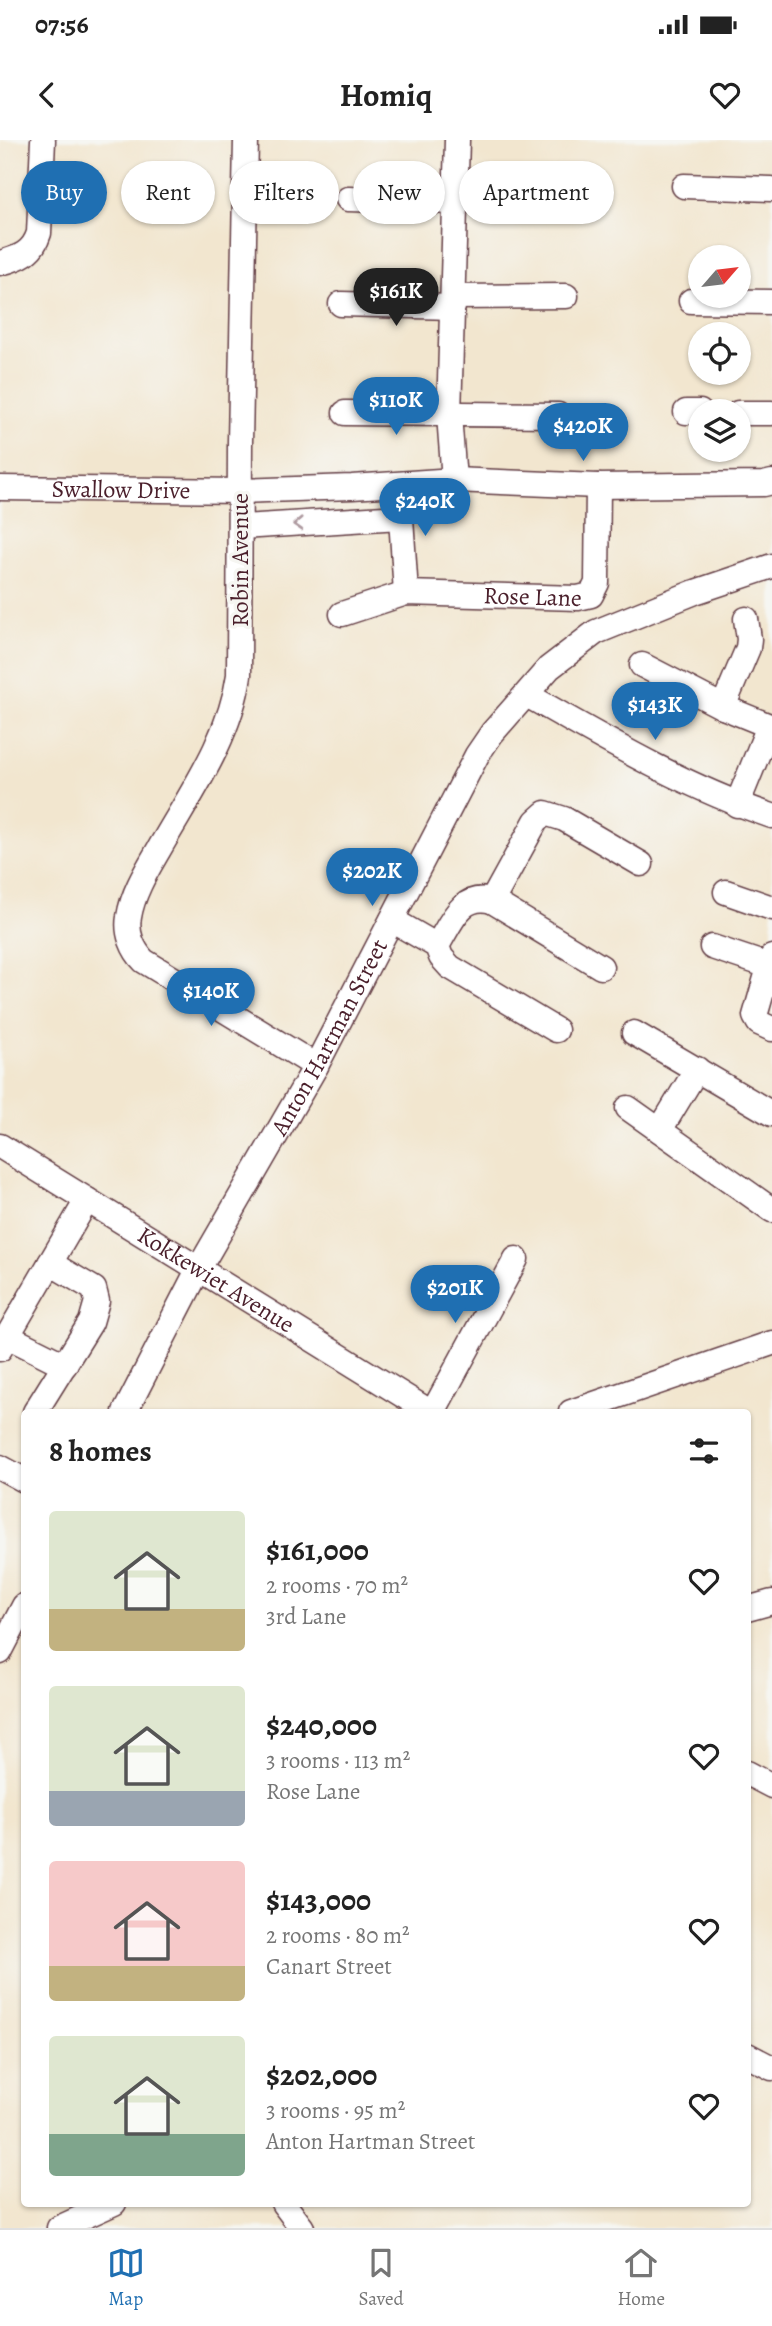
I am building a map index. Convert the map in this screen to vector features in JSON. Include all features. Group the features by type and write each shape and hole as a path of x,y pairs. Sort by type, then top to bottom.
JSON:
{"street":[{"path":"0,263 17,259 28,253 36,244 40,226 43,140"},
{"name":"Robin Avenue","path":"246,140 239,675 235,701 217,747 139,887 128,919 128,928 136,953 156,968 316,1066"},
{"path":"454,480 449,415 457,140"},
{"path":"684,186 772,189"},
{"path":"348,199 459,194"},
{"path":"341,304 566,296"},
{"path":"751,302 772,302"},
{"path":"345,413 558,415"},
{"path":"751,413 772,413"},
{"name":"Swallow Drive","path":"0,488 241,491 454,480 598,486 772,482"},
{"path":"401,484 400,517 406,593"},
{"name":"Rose Lane","path":"342,614 406,593 578,598 591,595 597,583 598,486"},
{"path":"241,527 400,517"},
{"name":"Anton Hartman Street","path":"127,1409 198,1270 316,1066 477,755 492,733 549,668 596,632 684,596 772,566"},
{"path":"723,708 748,648 746,618"},
{"path":"642,665 723,708 771,726 737,805"},
{"path":"527,695 637,758 737,805 772,817"},
{"path":"492,901 536,821 545,813 564,819 641,864"},
{"path":"726,892 772,908"},
{"path":"437,946 461,908 473,899 481,898 492,901 601,967"},
{"path":"392,920 437,946 447,965 556,1030"},
{"path":"712,947 770,962 755,1016 759,1023 772,1029"},
{"path":"634,1033 772,1114"},
{"path":"660,1130 697,1069"},
{"path":"628,1108 771,1207"},
{"name":"Kokkewiet Avenue","path":"0,1146 427,1409"},
{"path":"65,1364 4,1343 87,1200"},
{"path":"434,1409 516,1258"},
{"path":"37,1409 91,1322 97,1301 94,1289 50,1263"},
{"path":"579,1409 772,1343"},
{"path":"0,1467 21,1478"},
{"path":"751,1608 772,1602"},
{"path":"0,1652 21,1612"},
{"path":"751,1775 772,1786"},
{"path":"751,2057 772,2068"},
{"path":"59,2228 105,2207"},
{"path":"286,2207 302,2228"}]}
